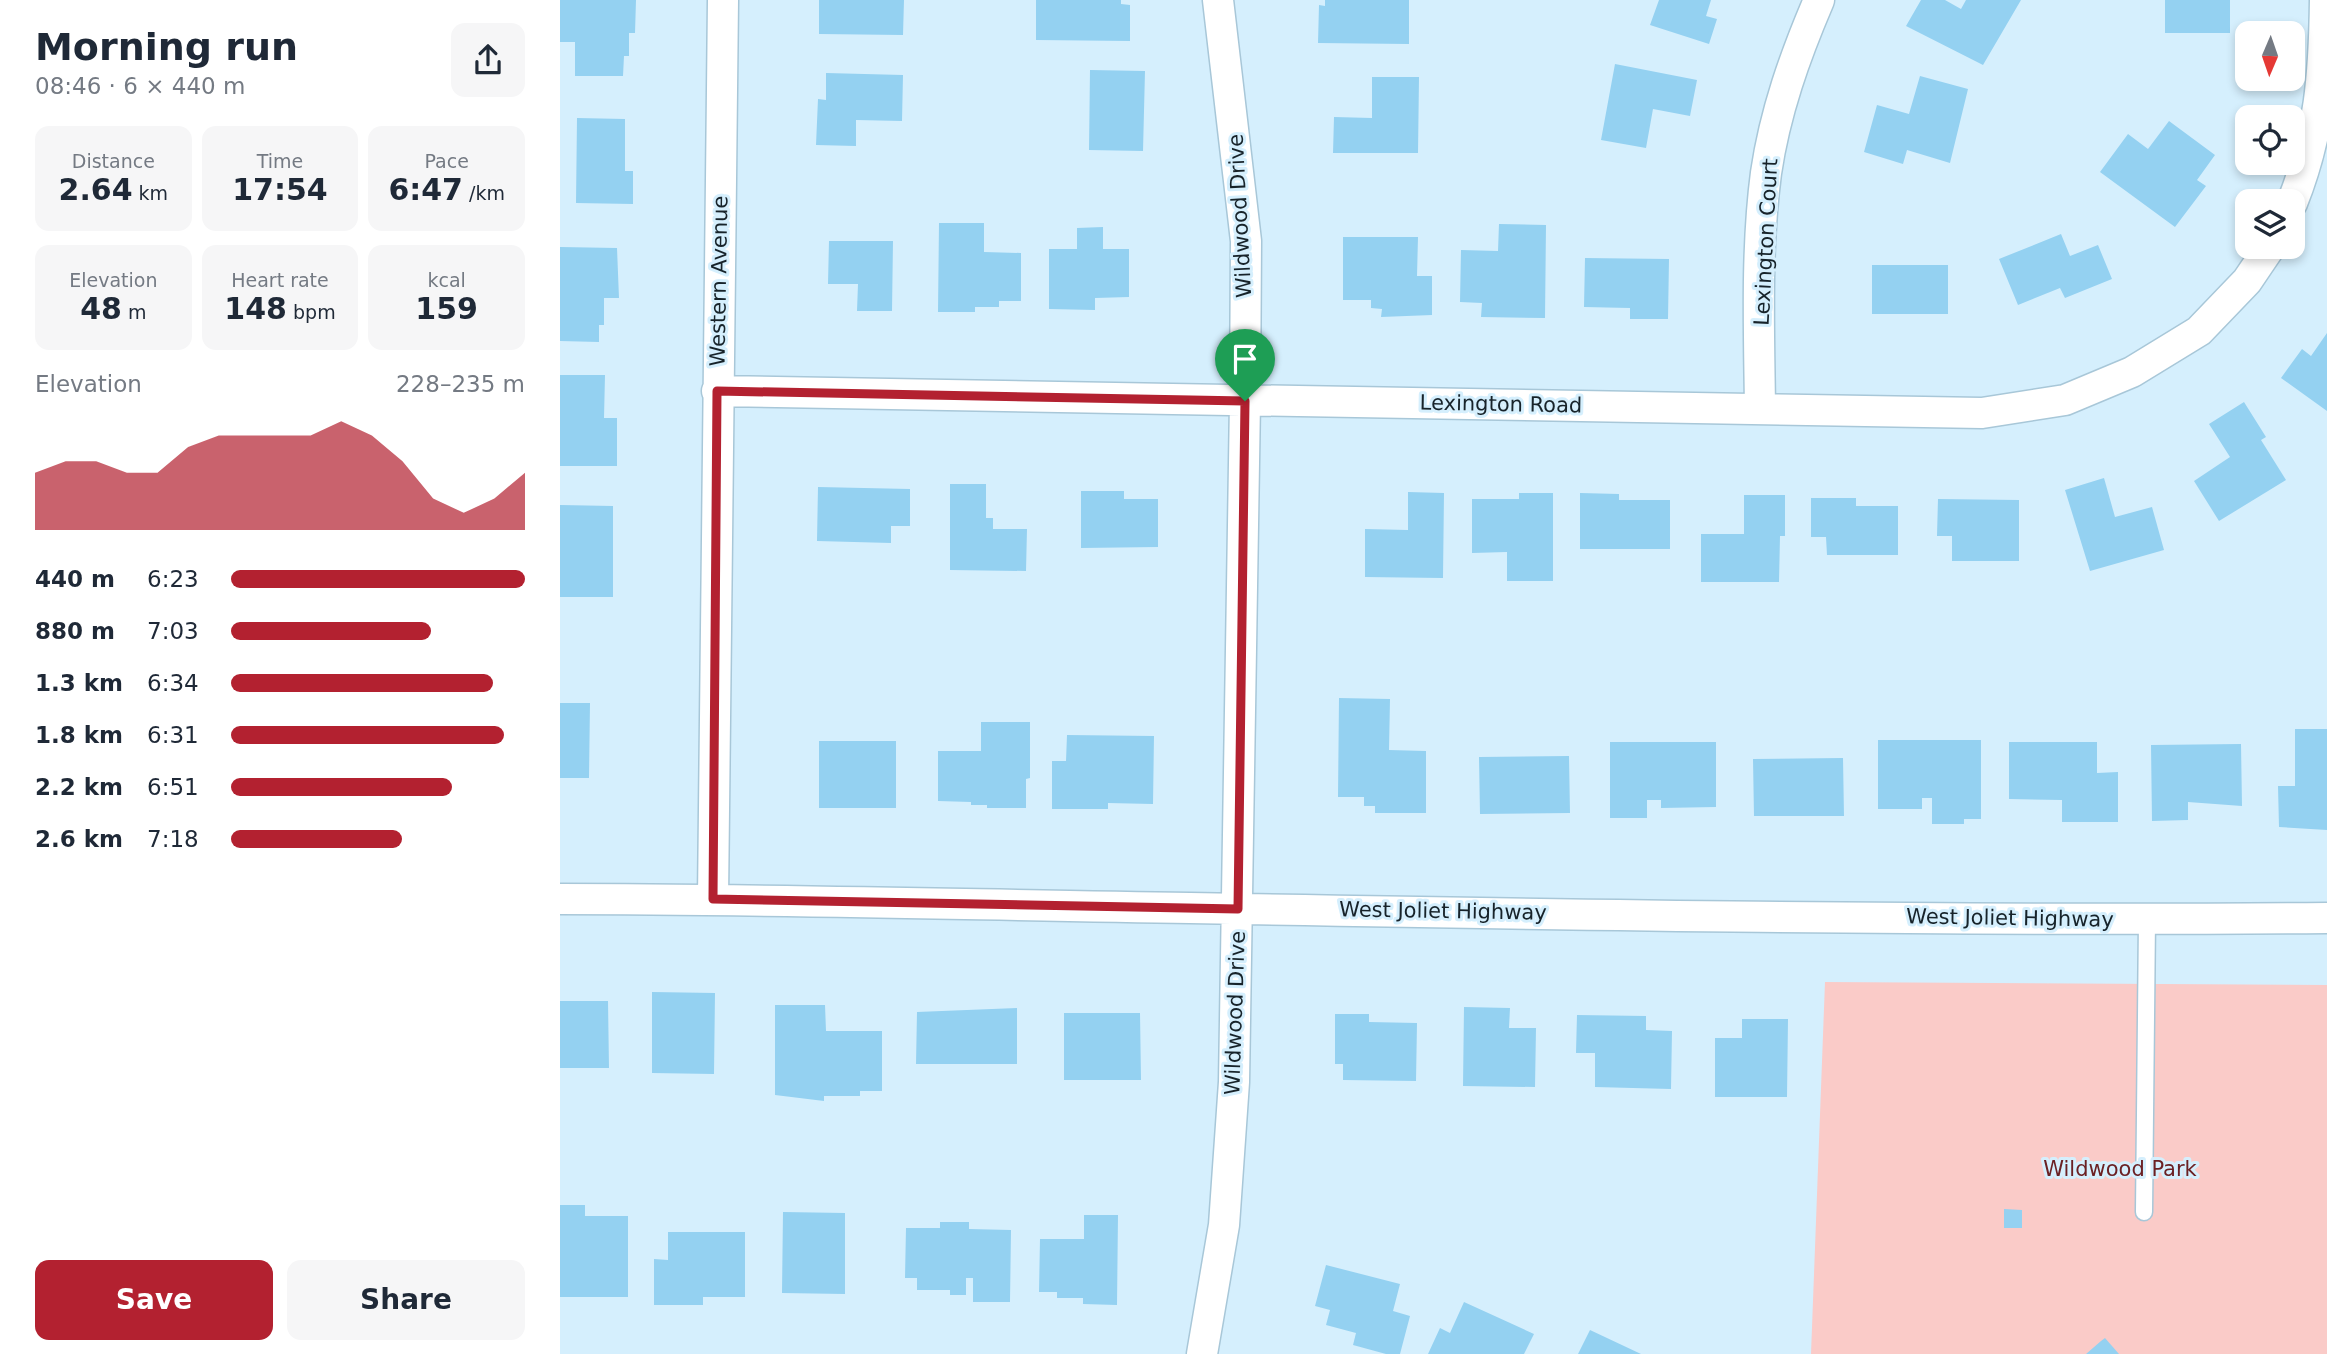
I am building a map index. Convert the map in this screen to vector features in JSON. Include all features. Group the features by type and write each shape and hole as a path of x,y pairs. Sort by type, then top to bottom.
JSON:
{"street":[{"name":"Western Avenue","path":"713,899 723,0"},
{"name":"Wildwood Drive","path":"1202,1354 1224,1225 1234,1082 1245,401 1246,241 1218,0"},
{"name":"Lexington Court","path":"1760,407 1762,226 1766,172 1791,65 1819,0"},
{"path":"2297,189 2311,152 2323,90 2325,0"},
{"name":"Lexington Road","path":"717,391 1982,412 2064,400 2132,372 2199,331 2247,281 2262,259"},
{"name":"West Joliet Highway","path":"560,900 713,899 1238,909 2147,919 2327,918"}],"lane":[{"path":"2144,1212 2147,919"}],"green space":[{"name":"Wildwood Park","path":"1825,982 2327,985 2327,1354 1811,1354"}],"building":[{"path":"560,0 636,0 635,33 629,33 629,56 624,56 623,76 575,76 575,42 560,42"},
{"path":"819,0 904,0 903,35 819,34"},
{"path":"1036,0 1121,0 1121,4 1130,5 1130,41 1036,40"},
{"path":"1325,0 1409,0 1409,44 1318,43 1319,5 1325,6"},
{"path":"1659,0 1711,0 1706,16 1717,19 1709,44 1650,25"},
{"path":"1921,0 1945,0 1961,9 1966,0 2021,0 1983,65 1906,26"},
{"path":"2165,0 2230,0 2230,33 2165,33"},
{"path":"1615,64 1697,80 1690,116 1653,109 1646,148 1601,140"},
{"path":"1090,70 1145,71 1143,151 1089,150"},
{"path":"826,73 903,75 902,121 856,120 856,146 816,145 818,99 826,100"},
{"path":"1920,76 1968,89 1950,163 1907,150 1903,164 1864,152 1877,105 1909,114"},
{"path":"1372,77 1419,77 1418,153 1333,153 1334,117 1372,118"},
{"path":"577,118 625,119 625,171 633,171 633,204 576,203"},
{"path":"2169,121 2215,155 2197,180 2206,186 2175,227 2100,172 2128,134 2148,149"},
{"path":"939,223 984,223 984,252 1021,253 1021,301 999,301 999,307 975,307 975,312 938,312"},
{"path":"1499,224 1546,225 1545,318 1481,317 1482,303 1460,302 1461,250 1498,251"},
{"path":"1103,227 1103,249 1129,249 1129,297 1095,298 1095,310 1049,309 1049,249 1077,249 1077,228"},
{"path":"2061,234 2070,256 2098,245 2112,279 2065,298 2060,288 2018,305 1999,259"},
{"path":"1343,237 1418,237 1417,276 1432,276 1432,315 1381,317 1382,309 1371,308 1371,300 1343,300"},
{"path":"829,241 893,241 892,311 857,311 858,284 828,284"},
{"path":"560,247 617,248 619,298 604,298 604,325 599,325 599,342 560,341"},
{"path":"1585,258 1669,259 1668,319 1630,319 1630,308 1584,307"},
{"path":"1872,265 1948,265 1948,314 1872,314"},
{"path":"2327,333 2327,411 2281,378 2302,349 2311,356"},
{"path":"560,375 605,375 604,418 617,418 617,466 560,466"},
{"path":"2244,402 2266,437 2261,440 2286,480 2219,521 2194,481 2230,457 2209,424"},
{"path":"2104,478 2115,517 2152,507 2164,550 2090,571 2065,490"},
{"path":"950,484 986,484 986,518 993,518 993,529 1027,529 1026,571 950,570"},
{"path":"818,487 910,489 910,526 891,526 891,543 817,541"},
{"path":"1081,491 1124,491 1124,499 1158,499 1158,547 1081,548"},
{"path":"1408,492 1444,493 1443,578 1365,577 1365,529 1408,530"},
{"path":"1519,493 1553,493 1553,581 1507,581 1507,552 1472,553 1472,499 1519,499"},
{"path":"1580,493 1619,494 1619,500 1670,500 1670,549 1580,549"},
{"path":"1744,495 1785,495 1785,536 1780,536 1779,582 1701,582 1701,534 1744,534"},
{"path":"1811,498 1856,498 1856,506 1898,506 1898,555 1827,555 1826,537 1811,537"},
{"path":"1938,499 2019,500 2019,561 1952,561 1952,536 1937,536"},
{"path":"560,505 613,506 613,597 560,597"},
{"path":"1339,698 1390,699 1389,750 1426,751 1426,813 1375,813 1375,806 1364,806 1364,797 1338,797"},
{"path":"560,703 590,703 589,778 560,778"},
{"path":"981,722 1030,722 1030,778 1026,779 1026,808 987,808 987,805 971,805 971,802 938,801 938,751 981,751"},
{"path":"2295,729 2327,729 2327,830 2279,827 2278,786 2295,786"},
{"path":"1067,735 1154,736 1153,804 1108,803 1108,809 1052,809 1052,761 1066,761"},
{"path":"1878,740 1981,740 1981,819 1964,819 1964,824 1932,824 1932,798 1922,798 1922,809 1878,809"},
{"path":"819,741 896,741 896,808 819,808"},
{"path":"1610,742 1716,742 1716,807 1661,808 1661,800 1647,800 1647,818 1610,818"},
{"path":"2009,742 2097,742 2097,773 2118,772 2118,822 2062,822 2062,800 2009,799"},
{"path":"2241,744 2242,806 2188,802 2188,820 2152,821 2151,745"},
{"path":"1569,756 1570,813 1480,814 1479,757"},
{"path":"1843,758 1844,816 1754,816 1753,759"},
{"path":"652,992 715,993 714,1074 652,1073"},
{"path":"560,1001 608,1001 609,1068 560,1068"},
{"path":"775,1005 825,1005 826,1031 882,1031 882,1091 860,1091 860,1096 824,1096 824,1101 775,1095"},
{"path":"1464,1007 1510,1008 1509,1028 1536,1028 1535,1087 1463,1086"},
{"path":"1017,1008 1017,1064 916,1064 917,1012"},
{"path":"1064,1013 1140,1013 1141,1080 1064,1080"},
{"path":"1335,1014 1369,1014 1369,1022 1417,1023 1416,1081 1343,1080 1343,1064 1335,1064"},
{"path":"1577,1015 1646,1016 1646,1030 1672,1031 1671,1089 1595,1087 1595,1053 1576,1053"},
{"path":"1742,1019 1788,1019 1787,1097 1715,1097 1715,1038 1742,1038"},
{"path":"560,1205 585,1205 585,1216 628,1216 628,1297 560,1297"},
{"path":"2004,1209 2022,1210 2022,1228 2004,1228"},
{"path":"783,1212 845,1213 845,1294 782,1293"},
{"path":"1084,1215 1118,1215 1117,1305 1083,1304 1083,1298 1057,1298 1057,1292 1039,1292 1040,1239 1084,1239"},
{"path":"940,1222 969,1222 969,1229 1011,1230 1010,1302 973,1302 973,1278 966,1278 966,1295 950,1295 950,1290 917,1290 917,1278 905,1278 906,1228 940,1228"},
{"path":"668,1232 745,1232 745,1297 703,1297 703,1305 654,1305 654,1259 668,1260"},
{"path":"1326,1265 1400,1284 1393,1311 1410,1316 1400,1354 1386,1354 1353,1345 1356,1333 1326,1325 1330,1310 1315,1306"},
{"path":"1464,1302 1534,1334 1524,1354 1428,1354 1440,1328 1450,1333"},
{"path":"1590,1330 1641,1354 1578,1354"},
{"path":"2105,1338 2119,1354 2086,1354 2101,1341"}],"route":[{"path":"717,391 1245,401 1238,909 713,899 717,391"}]}
